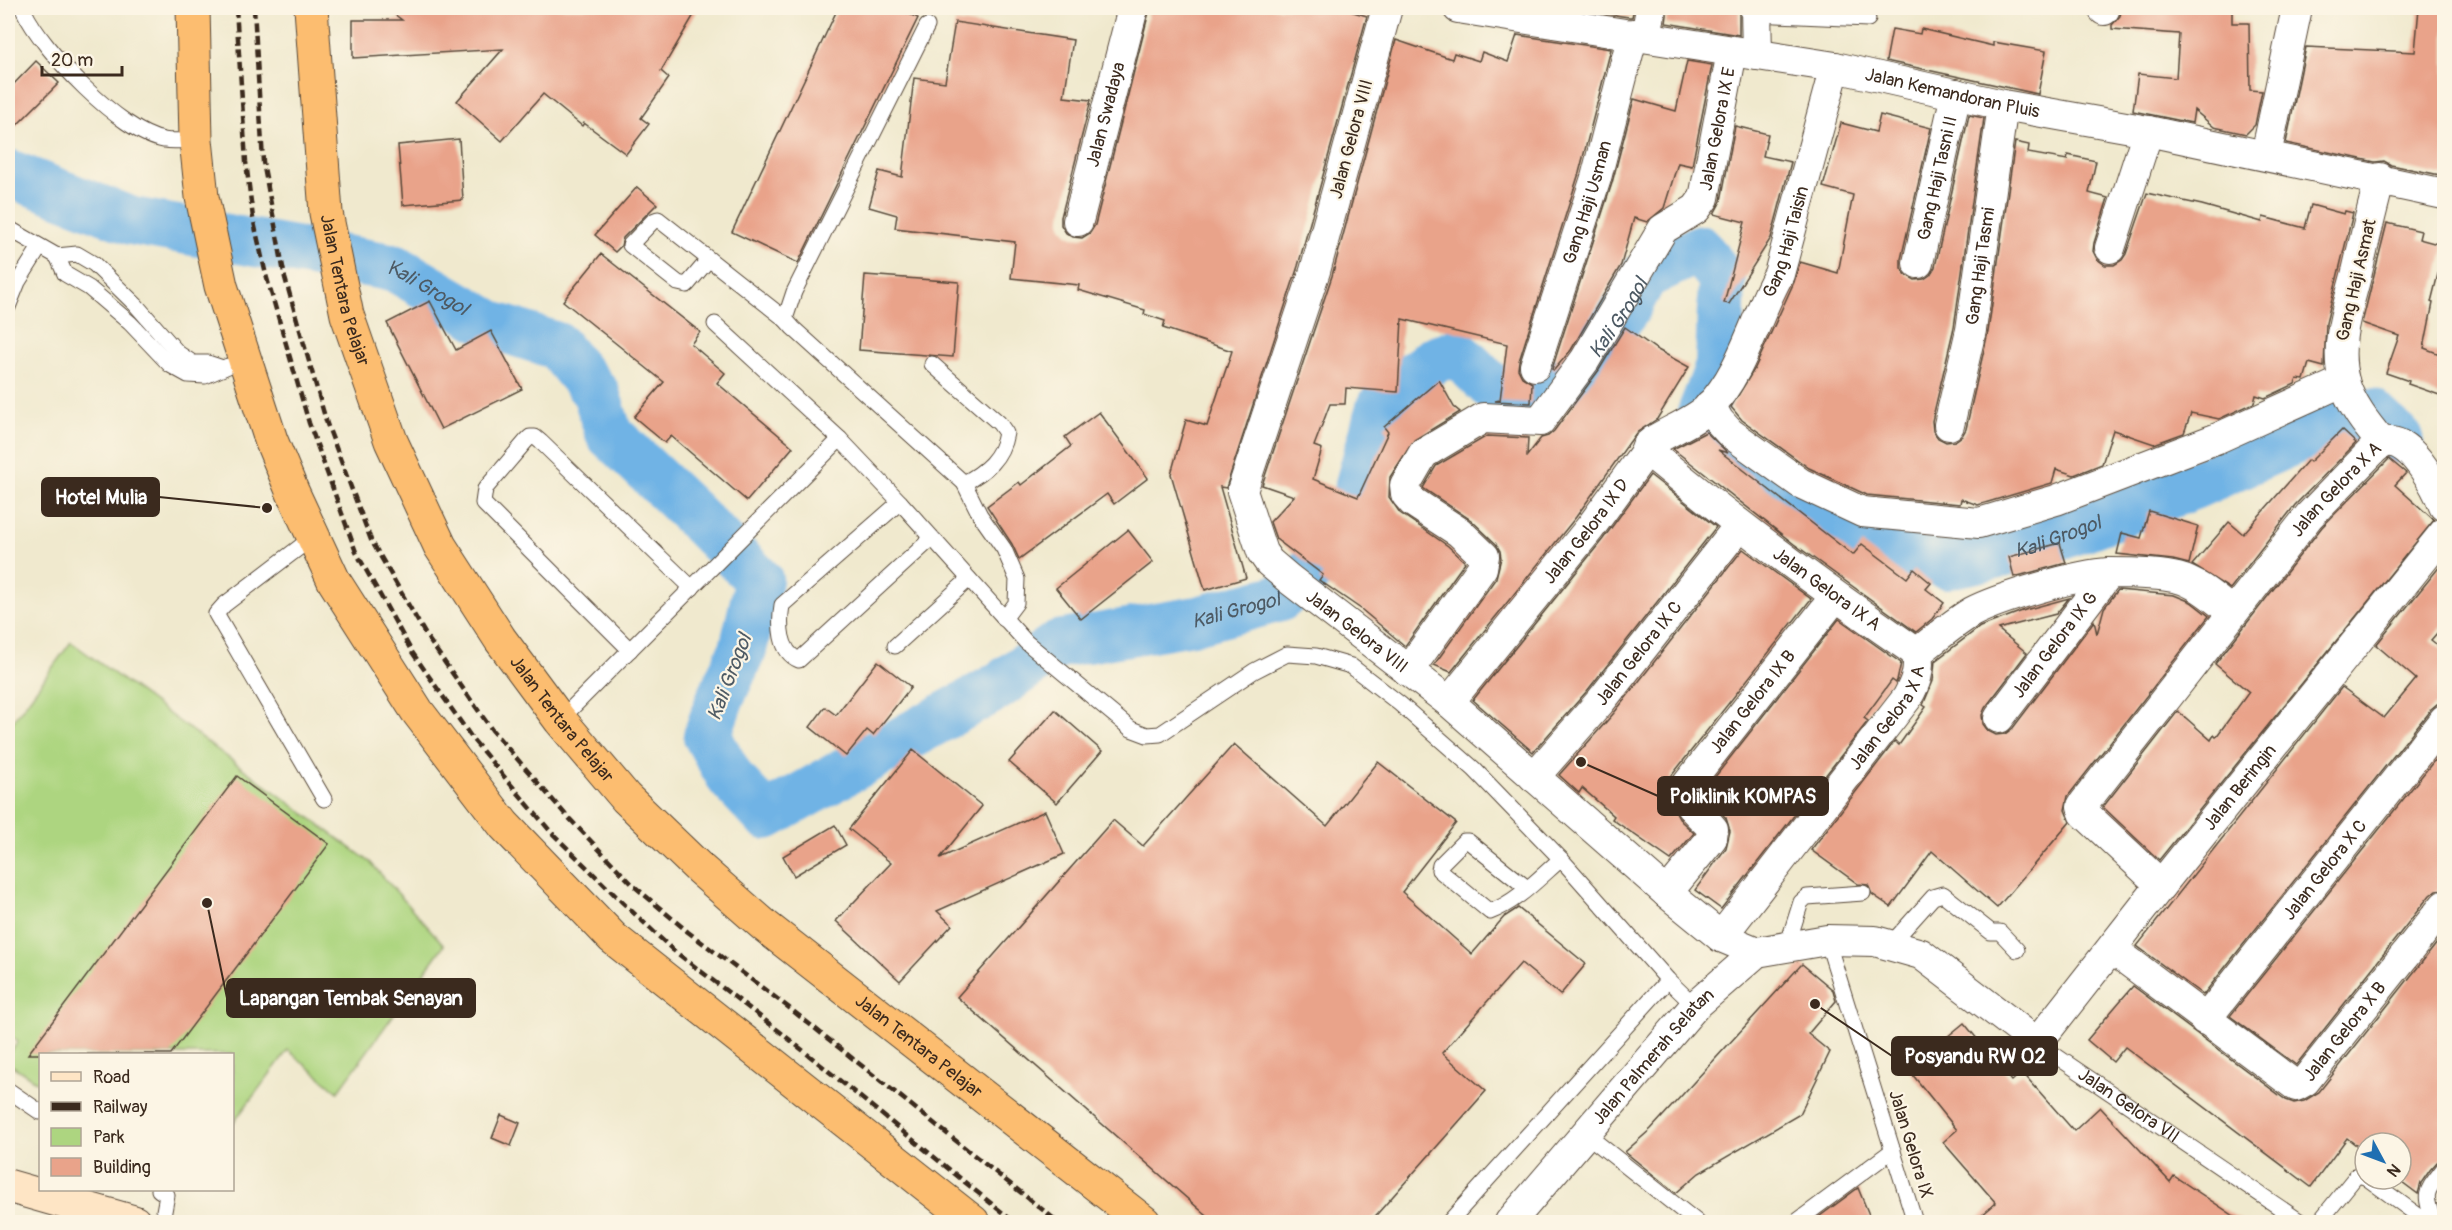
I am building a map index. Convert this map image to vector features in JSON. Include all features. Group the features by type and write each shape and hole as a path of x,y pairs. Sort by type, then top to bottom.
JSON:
{"highway":[{"path":"193,8 196,140 202,197 235,364 334,581 417,711 504,825 613,938 973,1222"},
{"name":"Jalan Tentara Pelajar","path":"311,8 326,213 347,315 391,441 440,546 500,639 560,720 626,798 700,869 757,919 1144,1222"}],"main road":[{"path":"8,1186 134,1222"}],"street":[{"name":"Jalan Swadaya","path":"1078,221 1134,8"},
{"name":"Jalan Gelora VIII","path":"1387,8 1315,271 1242,491 1262,552 1269,562 1298,586 1449,702 1667,893 1721,937 1757,952"},
{"name":"Jalan Kemandoran Pluis","path":"1458,8 1530,14 1640,36 1835,67 2003,105 2148,130 2380,178 2445,194"},
{"name":"Gang Haji Usman","path":"1535,366 1640,36 1651,8"},
{"path":"2266,155 2297,8"},
{"name":"Jalan Gelora IX E","path":"1408,670 1482,568 1484,556 1459,532 1413,502 1406,494 1404,485 1410,472 1423,454 1483,418 1540,421 1585,360 1663,229 1696,209 1704,198 1756,11"},
{"name":"Gang Haji Taisin","path":"1702,412 1739,363 1764,302 1779,274 1835,67"},
{"name":"Gang Haji Tasni II","path":"1918,263 1956,94"},
{"name":"Gang Haji Tasmi","path":"1949,425 1971,330 2003,105"},
{"path":"2110,248 2148,130"},
{"name":"Gang Haji Asmat","path":"2362,413 2341,359 2341,332 2380,178"},
{"path":"1702,412 1719,421 1730,433 1800,483 1862,512 1979,523 2056,500 2218,438 2362,413"},
{"name":"Jalan Gelora IX D","path":"1449,702 1590,528 1644,454 1647,446 1702,412"},
{"name":"Jalan Gelora X A","path":"2362,413 2427,472 2445,506"},
{"name":"Jalan Gelora X A","path":"2161,885 2084,813 2082,806 2309,516 2374,449 2362,413"},
{"path":"1644,454 1654,456 1739,526"},
{"name":"Jalan Gelora IX A","path":"1739,526 1834,597 1917,653"},
{"name":"Jalan Gelora IX C","path":"1534,777 1600,702 1739,526"},
{"name":"Jalan Beringin","path":"2037,1043 2161,885 2445,533"},
{"name":"Jalan Gelora X A","path":"1721,937 1907,698 1916,681 1919,667 1917,653 1952,624 1975,611 2056,584 2109,573 2178,578 2198,587 2232,612"},
{"name":"Jalan Gelora IX G","path":"1999,718 2109,573"},
{"name":"Jalan Gelora IX B","path":"1667,893 1712,838 1713,829 1695,813 1688,802 1686,786 1834,597"},
{"name":"Jalan Gelora X C","path":"2205,1020 2445,720"},
{"name":"Jalan Gelora X B","path":"2112,949 2292,1084 2300,1084 2445,906"},
{"name":"Jalan Palmerah Selatan","path":"1510,1222 1587,1135 1695,1006 1757,952 1827,940"},
{"name":"Jalan Gelora VII","path":"1827,940 1875,941 1921,954 2037,1043"}],"lane":[{"path":"25,8 24,11 31,26 69,74 131,127 163,140 196,140"},
{"path":"1756,11 1868,20"},
{"path":"786,319 794,292 927,26"},
{"path":"709,260 687,285 678,283 630,245 653,221 658,219 786,319 793,328 964,483 980,515 1004,549 1017,579 1016,603 1004,619"},
{"path":"8,228 57,256 77,254 94,264 136,305 178,353 193,363 235,364"},
{"path":"8,307 18,282 40,247"},
{"path":"57,256 65,274 89,288 122,316 170,365 188,375 205,376 235,364"},
{"path":"715,324 840,439 1026,642 1131,729 1147,735 1160,734 1254,670 1287,654 1316,656 1351,666 1400,704 1474,769 1561,859 1668,980 1695,1006"},
{"path":"932,364 999,423 1006,434 1004,448 997,458 982,474 964,483"},
{"path":"630,650 483,503 485,489 526,441 530,437 535,437 541,442 696,584"},
{"path":"560,720 840,439"},
{"path":"900,502 782,605 779,620 785,649 792,657 799,660 932,538"},
{"path":"313,537 224,605 216,614 324,799"},
{"path":"895,646 969,579"},
{"path":"1527,888 1468,841 1464,841 1440,866 1439,870 1490,912 1505,906 1527,888 1561,859"},
{"path":"1787,946 1801,902 1807,897 1863,893"},
{"path":"1890,945 1933,897 1943,894 1991,932 2000,932 2017,950"},
{"name":"Jalan Gelora IX","path":"1827,940 1915,1222"},
{"path":"1450,1222 1668,980"},
{"name":"Jalan Gelora VII","path":"2037,1043 2301,1222"},
{"path":"8,1090 39,1111"},
{"path":"1587,1135 1697,1222"},
{"path":"1796,1222 1893,1150"},
{"path":"2434,1222 2426,1198 2428,1190 2445,1168"},
{"path":"2319,1222 2353,1180"},
{"path":"161,1191 167,1195 162,1222"},
{"path":"2384,1191 2427,1222"}],"green space":[{"path":"71,642 370,862 444,945 338,1092 288,1050 234,1122 234,1053 39,1053 39,1083 8,1063 8,1055 18,1042 8,1034 8,728"}],"building":[{"path":"386,8 698,8 661,71 669,78 641,118 649,124 626,154 584,123 582,126 543,94 502,141 457,101 503,49 353,58 353,20 402,20"},
{"path":"838,8 896,8 918,18 798,263 732,232"},
{"path":"1150,8 1340,8 1367,16 1298,266 1226,488 1220,487 1246,578 1205,590 1171,474 1186,420 1207,426 1232,351 1163,328 1165,321 1144,314 1145,310 1078,290 1079,285 1011,278 1015,242 895,228 897,215 869,207 879,171 902,177 914,78 945,82 955,22 1073,40 1064,97 1091,100 1061,217 1061,225 1066,233 1073,237 1082,238 1090,233 1095,225"},
{"path":"1566,8 1634,8 1632,17 1629,17"},
{"path":"1668,8 1739,8 1739,35 1666,23"},
{"path":"2122,8 2232,8 2232,23 2249,23 2250,90 2262,91 2255,125 2246,134 2214,127 2194,110 2192,123 2133,111 2138,74 2176,78 2179,34 2112,29"},
{"path":"2419,8 2445,8 2445,176 2391,165 2384,161 2375,162 2286,143 2306,47 2415,52"},
{"path":"1892,29 1920,34 1921,29 1993,46 1993,42 2046,51 2038,94 1886,61"},
{"path":"1517,35 1611,49 1579,173 1519,361 1518,369 1522,377 1532,383 1531,403 1495,401 1500,400 1507,344 1402,319 1398,392 1346,388 1345,404 1330,404 1314,446 1322,449 1313,479 1358,497 1388,432 1384,427 1439,380 1454,407 1460,412 1414,440 1390,477 1389,497 1400,513 1448,546 1465,562 1405,646 1361,609 1319,580 1323,575 1276,539 1270,522 1294,496 1262,485 1332,276 1396,40 1452,59 1454,53 1479,61 1482,52 1508,62"},
{"path":"36,61 59,83 8,134 8,90"},
{"path":"1687,61 1712,65 1692,166 1678,163 1664,208 1647,222 1634,218 1621,265 1571,350 1554,370 1552,369 1612,183 1634,99 1676,111"},
{"path":"1880,115 1931,128 1901,259 1901,268 1906,275 1915,280 1924,279 1935,267 1969,115 1984,118 1954,327 1932,421 1933,431 1938,438 1946,442 1955,441 1966,429 1988,332 2015,142 2029,145 2028,153 2067,160 2068,155 2096,161 2089,193 2108,198 2093,251 2097,259 2105,265 2114,265 2126,254 2147,193 2202,205 2262,222 2263,217 2305,228 2311,205 2344,214 2345,211 2353,213 2326,323 2324,367 2309,363 2304,380 2297,379 2295,384 2265,398 2256,395 2254,403 2219,419 2191,413 2184,433 2154,444 2113,430 2102,464 2074,475 2056,469 2052,483 1978,505 1961,499 1960,504 1867,495 1809,468 1742,420 1731,407 1755,368 1794,282 1800,262 1838,273 1853,195 1823,187 1841,123 1876,132"},
{"path":"1735,126 1768,134 1763,156 1791,162 1771,238 1729,304 1724,303 1745,222 1714,214 1721,201"},
{"path":"459,139 463,200 403,205 398,145"},
{"path":"637,187 657,204 623,238 621,246 615,252 595,235"},
{"path":"2387,223 2421,231 2419,239 2445,246 2431,302 2433,303 2424,348 2445,356 2445,397 2408,384 2409,381 2386,373 2399,336 2362,323"},
{"path":"601,254 700,332 691,344 725,373 717,383 793,447 747,501 671,436 665,443 634,417 664,382 563,301"},
{"path":"865,275 959,282 953,357 859,350"},
{"path":"430,301 456,350 491,331 522,389 441,429 387,323"},
{"path":"1625,327 1656,349 1689,367 1657,419 1636,433 1576,517 1451,672 1434,665 1496,578 1501,558 1496,544 1471,520 1423,488 1436,466 1487,436 1528,438 1527,456 1541,438 1554,431 1599,370"},
{"path":"1099,412 1148,478 1114,504 1107,494 1019,559 987,506 1019,482 1021,485 1071,446 1065,437"},
{"path":"2342,430 2356,443 2295,505 2230,589 2192,565 2229,522 2243,534 2308,460 2310,462"},
{"path":"1706,432 1728,453 1718,450 1853,555 1862,544 1907,578 1914,569 1931,583 1926,589 1944,603 1932,619 1916,632 1794,544 1673,449"},
{"path":"2389,459 2406,473 2395,485 2434,520 2159,860 2103,807 2178,711 2211,740 2214,735 2216,737 2249,692 2215,664 2322,527"},
{"path":"1650,475 1716,527 1587,691 1533,752 1473,700 1603,539"},
{"path":"2149,511 2198,526 2189,564 2117,554 2122,533 2141,538"},
{"path":"1128,530 1153,562 1081,619 1056,588"},
{"path":"2060,543 2066,563 2014,577 2009,557"},
{"path":"1743,549 1811,599 1672,775 1669,787 1672,805 1681,821 1694,833 1671,860 1612,819 1614,816 1582,788 1579,793 1559,775 1614,713"},
{"path":"2445,560 2445,624 2431,640 2445,651 2445,703 2437,704 2431,709 2203,995 2137,946 2342,687 2384,718 2416,679 2376,645"},
{"path":"2118,590 2174,595 2191,602 2209,616 2068,796 2065,810 2070,822 1997,908 1932,851 1891,907 1872,894 1868,885 1858,884 1811,850 1895,741 1899,745 1926,707 1923,705 1933,681 1935,661 1980,627 2025,610 2069,598 2056,614 1998,629 2027,653 1982,715 1983,724 1988,731 1996,735 2005,734 2013,728 2094,621 2097,634 2104,608"},
{"path":"1839,619 1901,663 1896,683 1892,680 1864,718 1868,721 1721,909 1695,890 1726,848 1730,831 1726,818 1708,799 1704,791"},
{"path":"878,661 911,687 873,735 867,730 846,756 810,727 825,707 836,715"},
{"path":"1055,710 1102,751 1057,803 1009,762"},
{"path":"1234,744 1327,826 1378,762 1456,823 1402,892 1472,954 1504,917 1518,908 1586,964 1560,995 1521,963 1442,1053 1486,1091 1370,1222 1214,1222 957,997 1113,820 1143,846"},
{"path":"2445,747 2445,889 2437,890 2430,895 2296,1065 2230,1016"},
{"path":"913,750 982,806 940,858 1045,811 1064,854 937,911 952,925 900,981 836,921 891,863 849,829"},
{"path":"237,776 329,844 172,1053 28,1054"},
{"path":"835,825 846,845 794,876 783,856"},
{"path":"2445,933 2445,1158 2437,1162 2430,1170 2421,1183 2418,1194 2413,1190 2413,1131 2353,1131 2353,1143 2347,1138 2311,1187 2125,1047 2113,1062 2087,1040 2133,986 2286,1100 2294,1103 2304,1101 2319,1092"},
{"path":"1802,964 1833,990 1836,1001 1808,1034 1830,1052 1800,1114 1699,1173 1676,1193 1625,1152 1651,1129"},
{"path":"1964,1023 2012,1081 2022,1072 2074,1131 2100,1107 2170,1182 2174,1176 2243,1222 1974,1222 1996,1203 1943,1142 1957,1130 1908,1069"},
{"path":"501,1115 520,1123 511,1146 492,1138"},
{"path":"1858,1188 1872,1222 1812,1222"}],"waterway":[{"name":"Kali Grogol","path":"8,173 132,221 395,268 492,325 557,346 596,393 609,434 759,580 743,649 720,699 707,736 731,779 766,816 997,687 1058,644 1198,620 1280,598 1344,540 1380,407 1403,383 1434,360 1456,352 1493,388 1533,394 1579,374 1627,308 1644,276 1699,249 1722,278 1719,366 1698,421 1727,450 1766,479 1826,532 1948,565 2032,547 2193,486 2314,432 2371,412 2400,439"}],"railway":[{"path":"236,8 246,162 253,218 266,275 309,423 356,552 412,652 474,741 551,832 621,901 673,950 779,1031 1014,1222"},
{"path":"254,8 263,162 285,278 327,424 371,540 427,637 492,730 565,814 634,886 688,932 788,1007 1058,1222"}],"place":[{"name":"Hotel Mulia","path":"267,508"},
{"name":"Poliklinik KOMPAS","path":"1581,762"},
{"name":"Lapangan Tembak Senayan","path":"207,903"},
{"name":"Posyandu RW 02","path":"1815,1004"}]}
